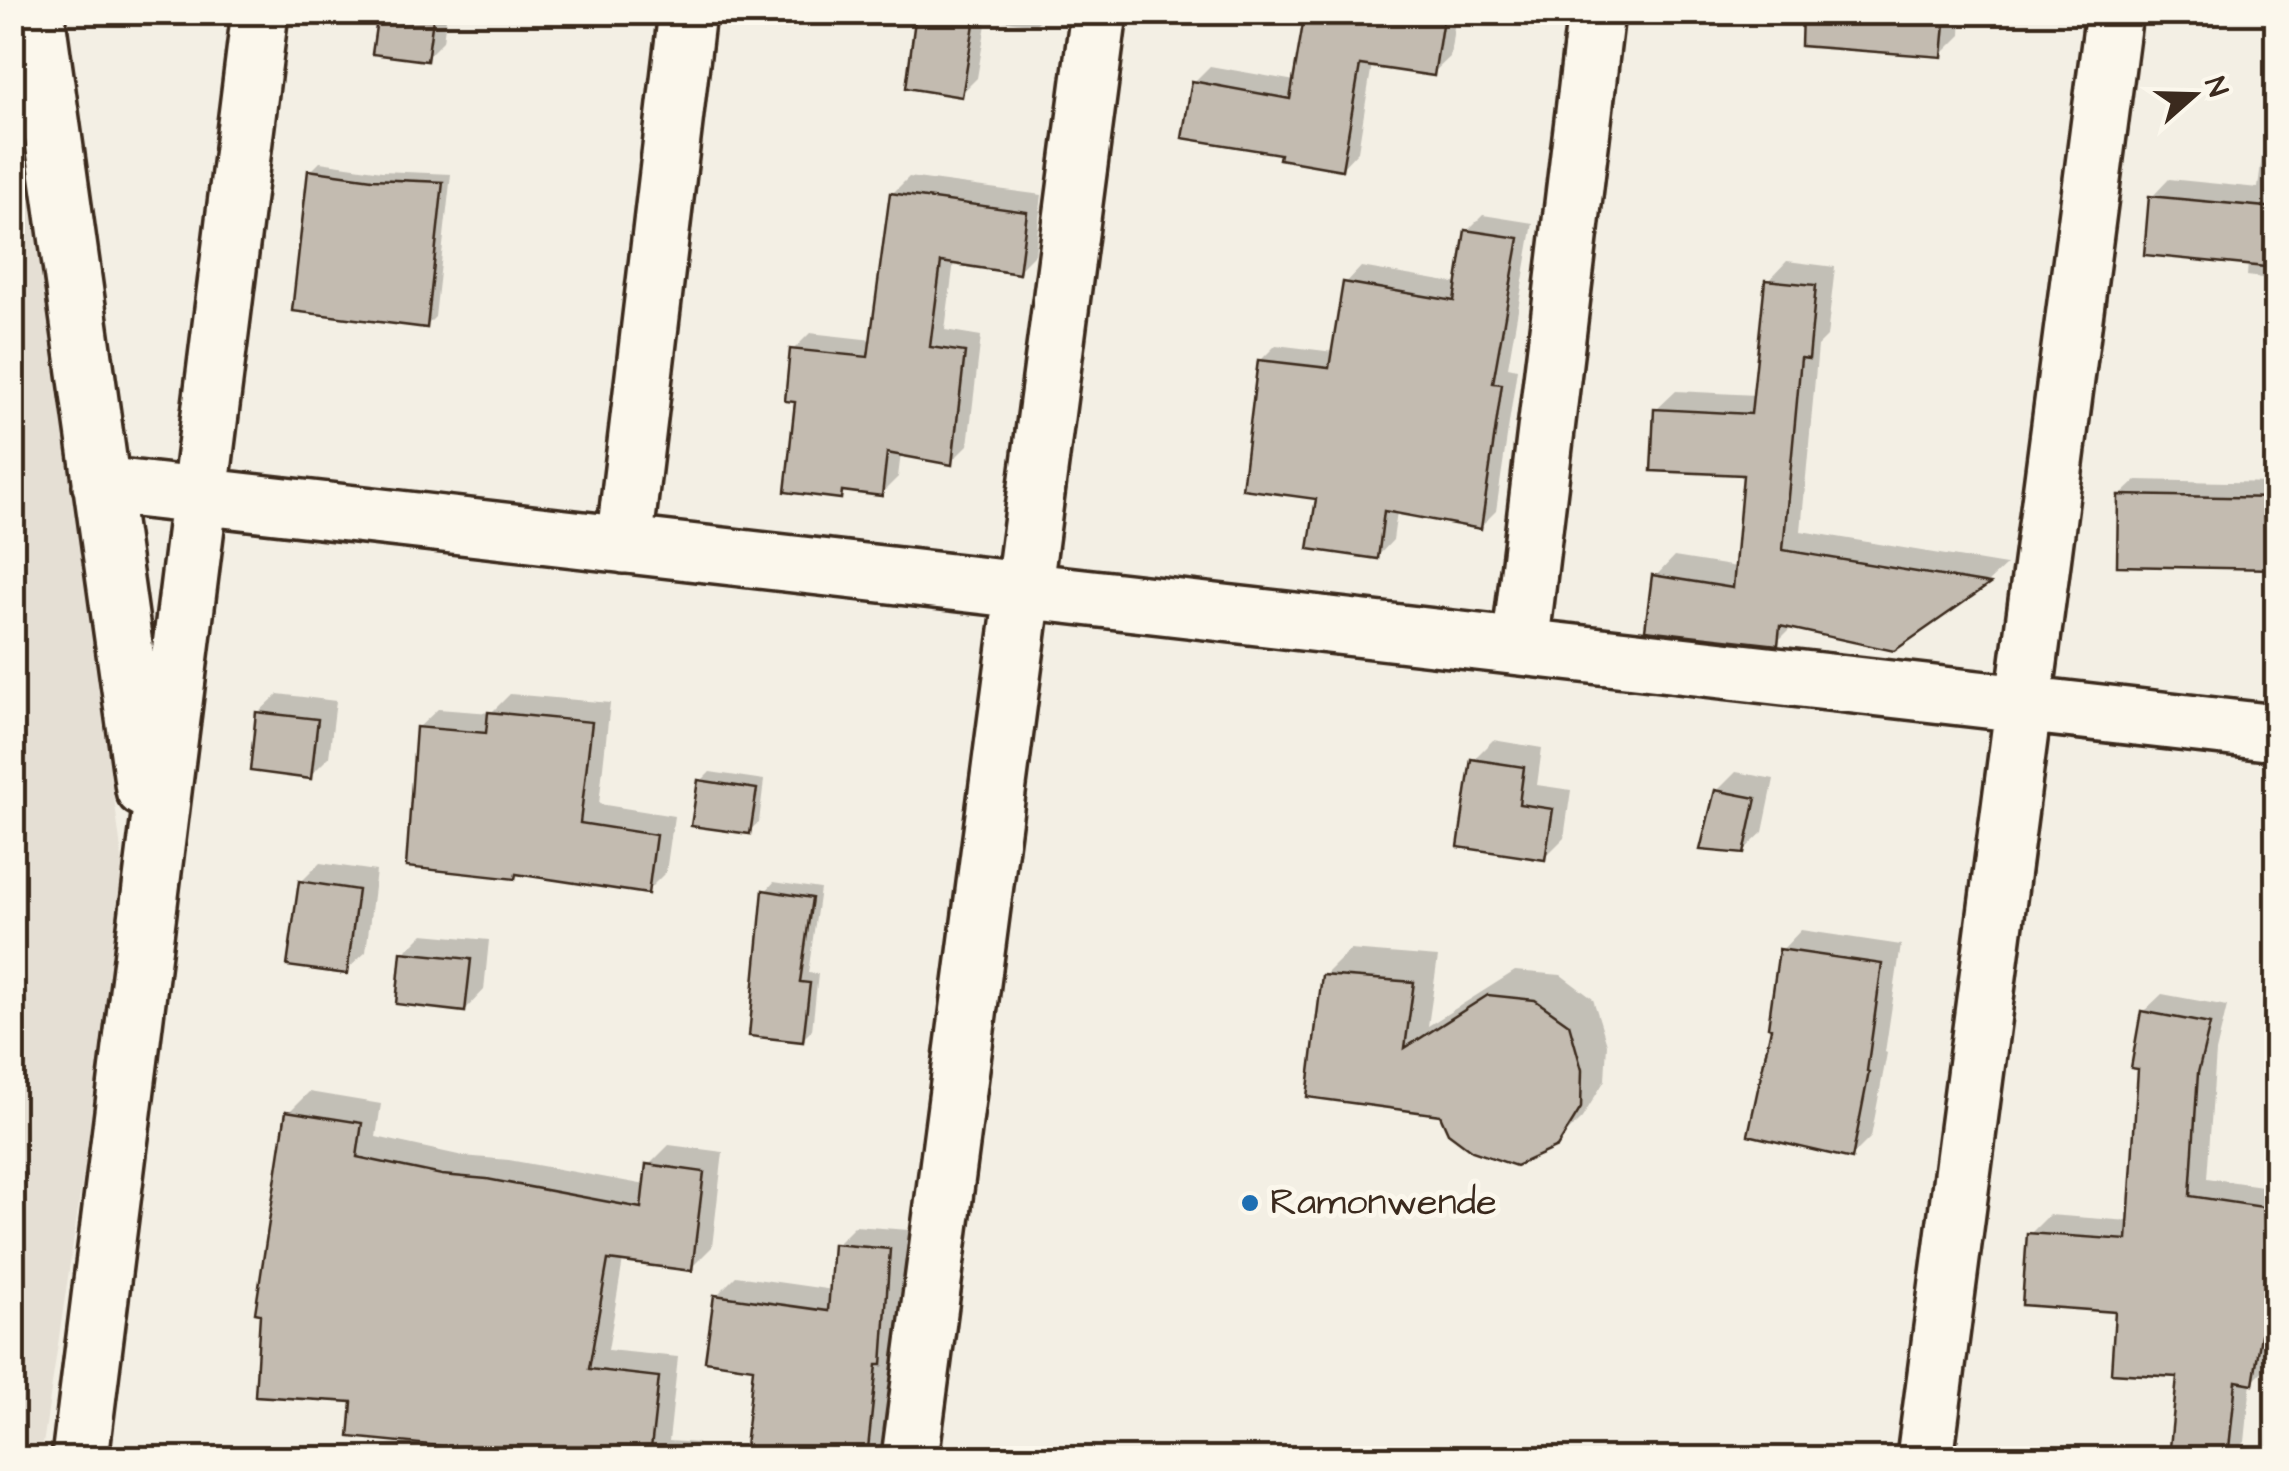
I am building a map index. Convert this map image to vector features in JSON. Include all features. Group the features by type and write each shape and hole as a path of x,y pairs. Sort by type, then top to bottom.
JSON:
{"street":[{"path":"36,12 154,861"},
{"path":"80,1458 260,12"},
{"path":"624,545 686,12"},
{"path":"910,1458 1099,12"},
{"path":"1520,647 1596,12"},
{"path":"1926,1458 2114,12"},
{"path":"102,485 2276,733"}],"shaded area":[{"path":"12,22 126,888 41,1458 12,1458"}],"building":[{"path":"378,12 434,12 427,61 372,54"},
{"path":"916,12 976,12 962,97 906,88"},
{"path":"1305,12 1444,12 1434,76 1360,65 1342,170 1279,159 1280,154 1182,138 1192,81 1290,99"},
{"path":"1802,12 1946,12 1942,57 1801,46"},
{"path":"308,170 372,179 443,182 427,328 292,311"},
{"path":"890,193 1027,212 1019,274 941,262 930,347 965,352 952,465 887,453 882,496 842,491 841,499 785,492 795,402 785,401 790,349 868,357"},
{"path":"2149,196 2276,208 2276,268 2144,255"},
{"path":"1465,230 1519,238 1493,383 1502,384 1481,529 1384,511 1378,559 1308,549 1316,499 1242,489 1258,360 1329,368 1343,282 1454,301"},
{"path":"1765,280 1816,285 1809,359 1801,358 1783,550 1990,584 1894,651 1780,626 1778,645 1645,630 1652,575 1733,588 1743,475 1651,471 1654,409 1751,414"},
{"path":"2118,495 2276,498 2276,569 2117,566"},
{"path":"256,712 318,719 311,779 250,771"},
{"path":"488,712 592,722 580,823 656,835 648,894 516,874 515,879 406,867 416,727 486,733"},
{"path":"1471,759 1524,767 1519,804 1553,809 1545,860 1458,847"},
{"path":"698,780 757,789 750,834 691,826"},
{"path":"1715,790 1756,798 1744,854 1700,850"},
{"path":"299,881 358,890 347,974 287,966"},
{"path":"763,890 812,898 800,982 810,983 803,1042 749,1036"},
{"path":"1779,949 1882,964 1869,1072 1852,1159 1748,1135 1771,1028 1768,1027"},
{"path":"401,952 471,959 465,1012 396,1004"},
{"path":"1322,975 1414,982 1405,1048 1488,995 1535,1000 1569,1024 1582,1070 1581,1108 1557,1147 1516,1166 1472,1151 1448,1133 1440,1115 1307,1097"},
{"path":"2141,1011 2210,1024 2198,1073 2190,1196 2276,1209 2276,1244 2253,1384 2236,1381 2228,1458 2169,1458 2177,1377 2111,1373 2115,1312 2022,1305 2027,1233 2127,1240 2138,1069 2131,1068"},
{"path":"286,1111 362,1123 357,1157 641,1208 646,1164 704,1172 692,1271 608,1260 589,1369 659,1377 650,1458 510,1458 510,1453 349,1437 352,1402 255,1396 260,1314 255,1313"},
{"path":"833,1244 890,1249 882,1365 877,1365 867,1458 744,1458 753,1368 705,1361 714,1295 828,1311"}],"place":[{"name":"Ramonwende","path":"1250,1203"}]}
